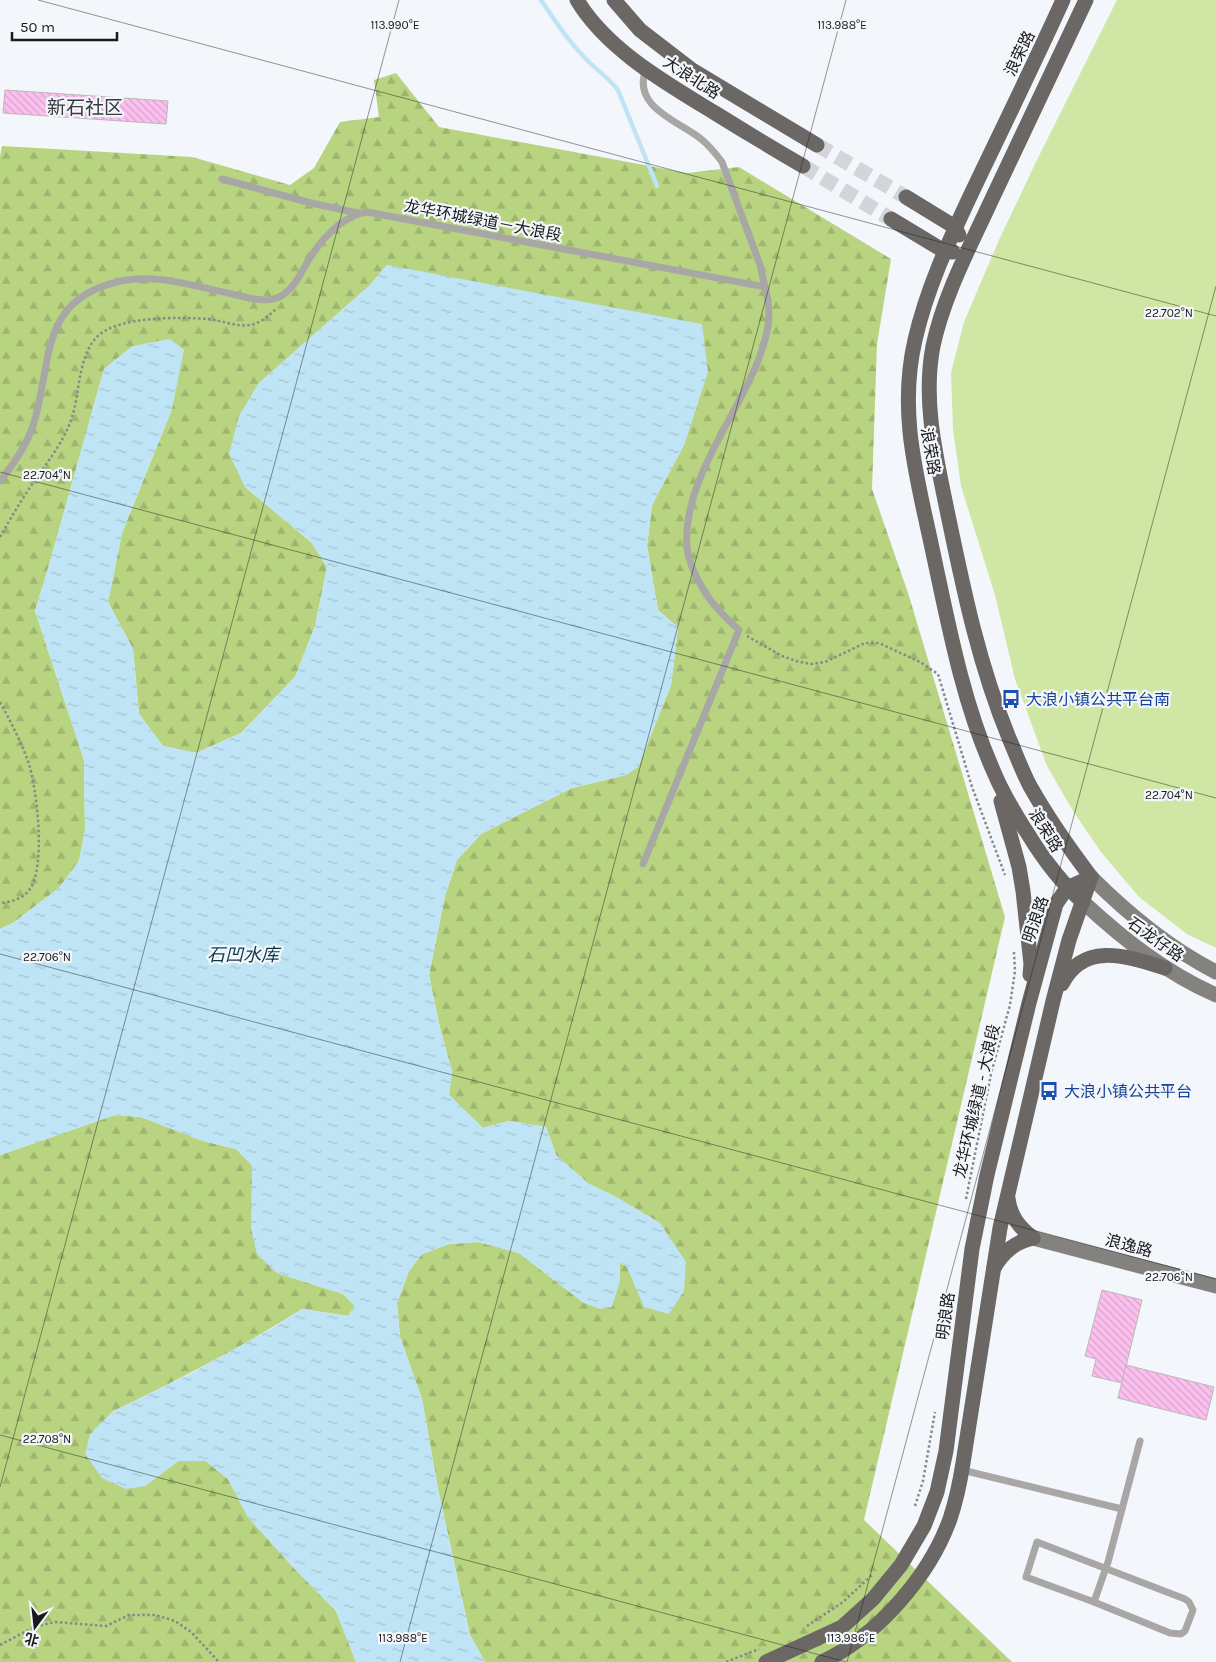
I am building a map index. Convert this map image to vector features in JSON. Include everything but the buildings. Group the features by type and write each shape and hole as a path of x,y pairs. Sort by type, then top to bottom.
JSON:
{"main road":[{"name":"大浪北路","path":"577,0 586,16 629,57 679,91 803,166"},
{"name":"大浪北路","path":"614,0 640,30 692,70 818,145"},
{"name":"浪荣路","path":"1063,0 944,251 927,297 914,342 908,390 908,426 946,616 970,703 993,771 1018,819 1049,867 1067,888 1083,902"},
{"name":"浪荣路","path":"1086,0 956,273 936,331 930,369 928,409 971,624 985,676 1029,784 1090,877"},
{"path":"891,219 944,251 966,254 956,227 906,198"},
{"path":"993,771 1012,840 1023,892 1031,964 1029,1004"},
{"path":"822,1662 835,1656 872,1630 905,1596 931,1558 949,1521 962,1470 993,1270 1008,1193 1053,1001 1069,940 1090,877"},
{"name":"明浪路","path":"764,1655 842,1627 873,1599 901,1565 924,1526 936,1492 946,1450 972,1249 987,1175 1049,924 1056,904 1067,888 1090,877"},
{"name":"石龙仔路","path":"1090,877 1153,932 1180,952 1216,972"},
{"name":"石龙仔路","path":"1083,902 1114,930 1165,968 1216,995"},
{"path":"1053,1001 1065,977 1075,966 1086,959 1101,955 1118,955 1165,968"},
{"path":"1008,1193 1012,1216 1025,1232 1033,1238"},
{"path":"993,1270 1007,1251 1024,1239 1033,1238"},
{"name":"浪逸路","path":"1033,1238 1216,1286"}],"lane":[{"path":"643,864 739,630 707,596 693,567 687,550 688,515 705,470 749,384 765,343 769,324 770,304 760,265 722,162 700,138 662,114 652,105 646,95 643,84 646,69"},
{"name":"龙华环城绿道－大浪段","path":"222,179 358,214 367,212 765,287"},
{"path":"0,481 15,462 32,428 52,336 64,313 81,296 104,284 132,278 162,279 250,298 269,300 286,292 338,225 358,214"},
{"path":"1094,1602 1106,1568 1140,1441"},
{"path":"962,1470 1122,1509"},
{"path":"1037,1542 1185,1599 1192,1606 1192,1614 1185,1631 1181,1634 1176,1634 1094,1602 1026,1577 1037,1542"}],"path":[{"path":"0,537 21,501 52,457 64,436 72,416 87,352 98,336 110,328 128,321 209,319 233,324 251,325 267,318 279,306 286,292"},
{"path":"739,630 782,656 811,664 825,662 865,643 879,642 920,662 938,674 972,787 1000,858 1006,879"},
{"path":"0,702 17,733 35,787 38,862 36,877 30,889 21,898 9,902 0,902"},
{"name":"龙华环城绿道 - 大浪段","path":"965,1204 990,1074 1010,1005 1015,971 1013,946"},
{"path":"914,1509 923,1481 936,1406"},
{"path":"802,1629 843,1602 874,1573"},
{"path":"0,1645 34,1627 55,1622 106,1626 129,1615 155,1615 175,1621 191,1632 219,1662"},
{"path":"726,1662 764,1655"}],"green space":[{"path":"1117,0 1216,0 1216,948 1187,934 1139,897 1101,852 1073,811 1047,766 1015,679 995,595 961,486 953,429 951,373 964,322 999,240 1036,162"},
{"path":"396,73 439,127 687,173 739,167 891,259 877,344 872,489 909,596 1005,917 864,1520 1012,1662 485,1662 470,1635 438,1489 422,1399 400,1337 397,1303 409,1271 422,1254 449,1244 478,1242 519,1253 584,1303 620,1281 619,1262 627,1267 645,1307 660,1223 616,1197 589,1184 556,1155 546,1127 509,1121 483,1128 449,1095 452,1071 440,1028 429,975 445,896 457,860 481,834 572,788 626,775 638,767 671,685 678,628 658,610 647,546 652,505 685,443 387,265 369,286 258,384 245,487 311,542 327,567 315,626 295,677 241,733 196,753 163,746 139,714 133,649 108,602 122,533 172,409 133,346 104,369 35,611 84,760 85,830 79,861 59,888 13,923 0,929 0,156 2,146 192,157 290,185 314,168 340,122 379,117 374,80"},
{"path":"115,1115 141,1117 203,1141 236,1149 253,1166 277,1273 343,1294 355,1306 348,1316 302,1309 185,1376 112,1412 145,1486 178,1461 206,1461 228,1479 248,1517 336,1611 356,1662 0,1662 0,1155"}],"water":[{"name":"石凹水库","path":"387,265 702,324 708,372 685,443 652,505 647,546 658,610 678,627 671,685 638,767 626,775 572,788 481,834 457,860 445,896 429,975 440,1028 452,1071 449,1095 483,1128 509,1121 546,1127 556,1155 589,1184 616,1197 660,1223 686,1262 684,1291 669,1314 644,1307 627,1267 620,1262 620,1281 612,1307 600,1309 584,1303 519,1253 478,1242 449,1244 422,1254 409,1271 397,1303 400,1337 422,1399 438,1489 470,1635 485,1662 356,1662 336,1611 248,1517 228,1479 206,1461 178,1461 145,1486 126,1489 102,1478 85,1454 90,1434 112,1412 192,1373 302,1309 348,1316 355,1306 343,1294 277,1273 257,1254 251,1228 252,1165 236,1149 203,1141 141,1117 115,1115 0,1155 0,929 13,923 59,888 79,861 85,830 84,760 35,611 104,369 133,346 170,339 184,350 172,409 122,533 108,602 133,649 139,714 163,746 196,753 241,733 295,677 315,626 327,567 311,542 245,487 229,454 239,416 258,384 369,286"}],"waterway":[{"path":"541,0 574,46 618,90 657,186"}],"tunnel":[{"path":"817,145 906,197"},
{"path":"803,166 891,219"}],"place":[{"name":"大浪小镇公共平台南","path":"1011,699"},
{"name":"大浪小镇公共平台","path":"1049,1091"}],"district":[{"name":"新石社区","path":"85,107"}]}
